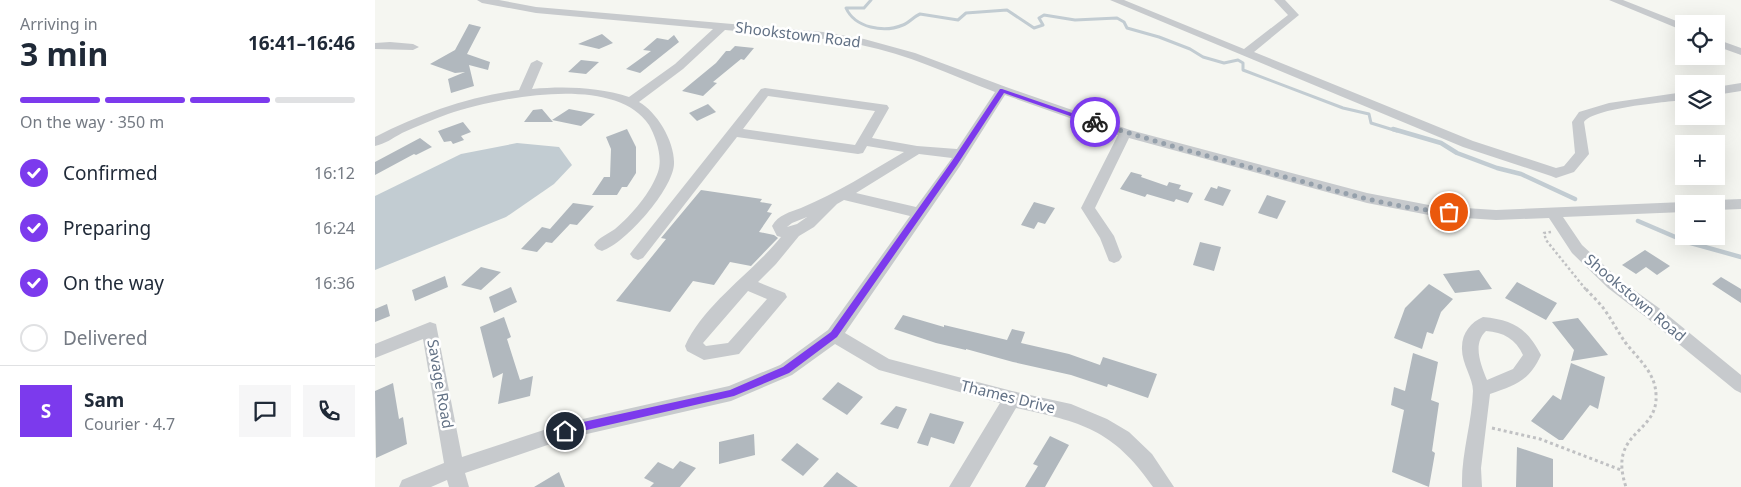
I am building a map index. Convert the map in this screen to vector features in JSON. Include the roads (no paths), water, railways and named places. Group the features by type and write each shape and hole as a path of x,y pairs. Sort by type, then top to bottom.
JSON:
{"street":[{"name":"Shookstown Road","path":"482,0 536,10 823,35 863,42 911,55 1002,90 1125,132 1309,184 1434,211 1496,215 1553,213 1577,249 1614,284 1653,313 1741,386"},
{"path":"1115,0 1467,144 1556,173 1569,169 1582,154 1578,122 1583,115 1613,106 1675,97"},
{"path":"1246,53 1294,15 1279,0"},
{"path":"1615,0 1675,24"},
{"path":"631,102 669,76 722,26"},
{"path":"375,46 390,45 413,48"},
{"path":"1725,46 1741,52"},
{"path":"524,92 537,63"},
{"path":"1725,90 1741,87"},
{"path":"409,487 454,468 565,431 731,394 786,370 834,335 920,213 1002,90"},
{"path":"375,142 400,128 453,108 524,92 567,91 597,93 631,102 649,114 660,131 667,164 658,186 635,218 621,232 602,244"},
{"path":"638,254 733,132 765,92 883,108 859,150 733,132"},
{"path":"1114,257 1107,236 1088,208 1125,132"},
{"path":"864,141 917,150 960,154"},
{"path":"746,284 779,297 733,349 704,354 693,346 697,337 736,292 771,260 793,233 782,232 779,226 787,219 838,198 917,150"},
{"path":"838,198 920,213"},
{"path":"1725,205 1741,204"},
{"path":"1553,213 1675,206"},
{"name":"Savage Road","path":"375,351 430,329 454,468"},
{"name":"Thames Drive","path":"834,335 885,365 1012,399 1071,412 1101,425 1122,438 1139,454 1164,487"},
{"path":"1472,487 1471,468 1482,389"},
{"path":"959,487 1012,399"},
{"path":"454,468 459,487"}],"waterway":[{"path":"871,0 864,8 846,8 850,15 863,24 887,29 903,25 920,14 958,20 966,13 1007,10 1034,28 1043,25 1039,18 1044,15 1075,20 1117,18 1124,22 1127,28 1159,37 1190,49 1203,57 1224,63 1238,60 1243,63 1243,70 1343,108 1369,114 1371,123 1397,131"},
{"path":"1393,129 1441,143 1457,153 1497,168 1521,174 1575,199"},
{"path":"1638,221 1687,242 1741,257"}]}
